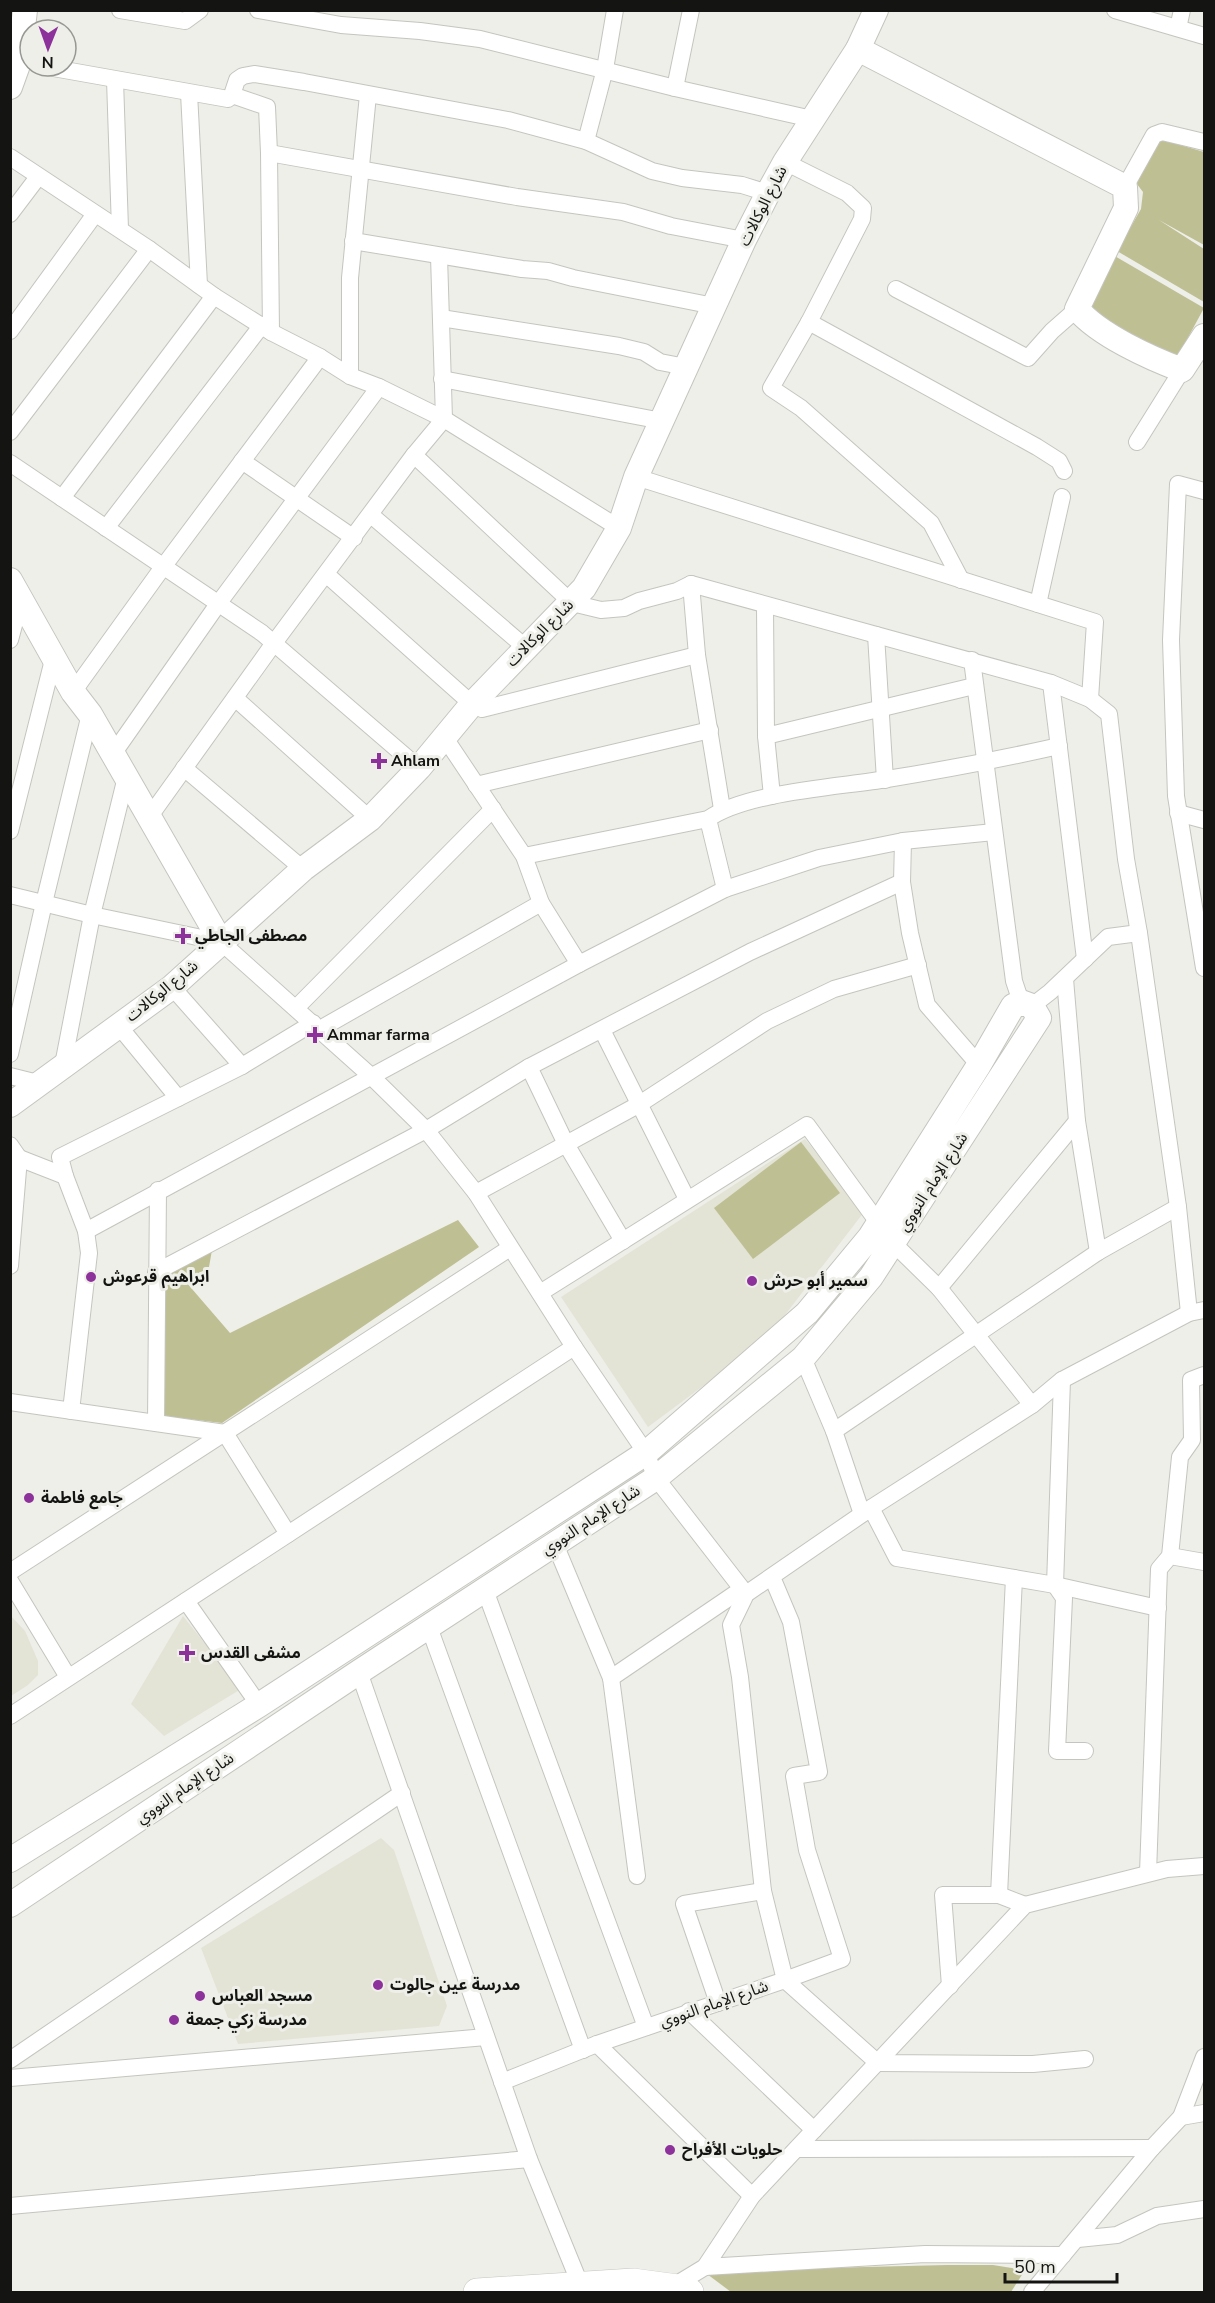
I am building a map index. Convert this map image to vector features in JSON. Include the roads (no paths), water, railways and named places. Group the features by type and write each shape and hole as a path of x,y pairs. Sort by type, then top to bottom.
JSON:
{"main road":[{"path":"477,2292 633,2282 681,2290"}],"street":[{"path":"120,10 185,21 200,10"},
{"path":"258,10 342,25 420,31 480,39 675,88 812,119"},
{"path":"586,141 605,69 615,10"},
{"path":"675,88 691,10"},
{"name":"شارع الوكالات","path":"10,1105 172,987 303,869 370,819 419,768 472,704 525,647 572,603 590,579 619,528 636,477 744,240 768,193 785,162 858,49 876,10"},
{"path":"1115,10 1204,36"},
{"path":"1178,28 1182,10"},
{"path":"858,49 1125,187"},
{"path":"78,73 228,99 232,95 237,80 243,75 254,74 508,120 586,141 652,171 682,178 742,185 768,193"},
{"path":"10,87 18,74"},
{"path":"115,80 120,229"},
{"path":"189,93 199,285"},
{"path":"350,376 350,278 368,94"},
{"path":"106,528 267,329 270,153 267,107 232,95"},
{"path":"896,289 1028,358 1052,331 1077,309 1126,208 1125,187 1154,135 1162,132 1204,141"},
{"path":"270,153 517,197 623,212 671,226 744,240"},
{"path":"10,157 120,229 214,296 267,329 350,376 379,387 444,419 619,528"},
{"path":"785,162 847,194 862,208 862,219 809,322 771,388 801,408 931,523 961,580"},
{"path":"10,214 38,177"},
{"path":"10,331 96,214"},
{"path":"353,241 522,269 548,271 714,306"},
{"path":"10,432 149,249"},
{"path":"150,816 274,643 414,455 444,419 439,256"},
{"path":"62,498 214,296"},
{"path":"1077,309 1085,319 1152,359 1182,370"},
{"path":"441,318 620,345 644,352 660,362 686,367"},
{"path":"809,322 1037,447 1059,461 1065,471"},
{"path":"1137,442 1204,336"},
{"path":"73,692 320,357"},
{"path":"442,379 662,421"},
{"path":"113,754 218,604 379,387"},
{"path":"414,455 572,603 601,610 624,608 639,601 677,591 691,584 1051,683 1090,699 1109,714 1112,731 1126,859 1139,933 1178,1207 1197,1312 1062,1380 1032,1405 867,1511 771,1577 611,1678"},
{"path":"242,461 354,538"},
{"path":"10,463 274,643 419,768"},
{"path":"636,477 1095,622 1090,699"},
{"path":"1204,490 1178,484 1171,640 1176,796 1204,968"},
{"path":"1038,604 1062,497"},
{"path":"371,515 525,647"},
{"path":"326,574 472,704 482,709 697,655"},
{"path":"691,584 697,655 710,730 715,814 725,889"},
{"path":"10,640 16,590"},
{"path":"16,590 73,692 90,714 221,942 317,1026 426,1130 476,1193 574,1347 646,1454 656,1478 744,1592"},
{"path":"765,606 766,736 772,796"},
{"path":"876,635 885,780"},
{"path":"10,831 54,656"},
{"path":"972,660 1014,981 1027,1004"},
{"path":"1051,683 1084,959"},
{"path":"766,736 974,686"},
{"path":"235,698 370,819"},
{"path":"10,1054 90,714"},
{"path":"476,786 710,730"},
{"path":"445,738 524,856 541,903 579,964"},
{"path":"524,856 715,814 772,796 985,763 1059,746"},
{"path":"184,768 303,869"},
{"path":"63,1065 92,915 126,777"},
{"path":"296,1008 493,809"},
{"path":"1178,813 1204,820"},
{"path":"86,1231 579,964 725,889 819,858 903,841 994,832"},
{"path":"903,841 902,882 927,1005 978,1065"},
{"path":"156,1272 426,1130 529,1067 750,952 902,882"},
{"path":"10,895 221,942"},
{"path":"71,1412 89,1254 86,1231 65,1176 60,1156 242,1066 541,903"},
{"path":"10,1860 259,1705 646,1454 807,1313 870,1237 1013,1006 1027,1004 1065,979 1108,937 1139,933"},
{"path":"476,1193 638,1105 766,1021 834,989 918,965"},
{"path":"1065,979 1077,1121 1098,1252"},
{"path":"172,987 242,1066"},
{"name":"شارع الإمام النووي","path":"10,1905 359,1672 656,1478 803,1358 871,1277 1040,1018 1027,1004"},
{"path":"118,1025 178,1098"},
{"path":"602,1030 687,1199"},
{"path":"529,1067 566,1144 623,1241"},
{"path":"10,1076 38,1083"},
{"path":"939,1288 1077,1121"},
{"path":"540,1293 807,1125 893,1243 939,1288 1032,1405"},
{"path":"10,1266 15,1151 65,1176"},
{"path":"156,1423 158,1190"},
{"path":"834,1431 1098,1252 1178,1207"},
{"path":"10,1572 510,1248"},
{"path":"10,1716 574,1347"},
{"path":"803,1358 867,1511 897,1558 1055,1585 1158,1608"},
{"path":"1148,1874 1159,1569 1170,1556 1180,1457 1192,1440 1191,1380 1204,1375"},
{"path":"1062,1380 1055,1585 1064,1598 1057,1751 1085,1751"},
{"path":"10,1402 225,1433 288,1534"},
{"path":"555,1544 611,1678 637,1876"},
{"path":"1170,1556 1204,1562"},
{"path":"744,1592 731,1625 740,1677 763,1891 785,1980 842,1959 807,1850 794,1776 819,1773 791,1622 771,1577"},
{"path":"999,1895 1014,1578"},
{"path":"10,1581 68,1677"},
{"path":"485,1590 646,2027"},
{"path":"186,1601 259,1705"},
{"path":"429,1627 590,2047 752,2196"},
{"path":"359,1672 529,2159 580,2284"},
{"path":"10,2060 402,1793"},
{"path":"681,2290 705,2267 752,2196 1025,1905 1167,1869 1204,1866"},
{"path":"718,2003 684,1904 763,1891"},
{"path":"950,1986 943,1895 999,1895 1025,1905"},
{"name":"شارع الإمام النووي","path":"502,2082 689,2011 785,1980 878,2063"},
{"path":"689,2011 814,2130"},
{"path":"10,2078 486,2037"},
{"path":"1032,2292 1180,2117 1204,2057"},
{"path":"878,2063 1033,2064 1085,2059"},
{"path":"1180,2117 1204,2114"},
{"path":"796,2149 1152,2148"},
{"path":"10,2206 529,2159"},
{"path":"1078,2239 1117,2235 1157,2216 1204,2209"},
{"path":"705,2267 925,2254 1063,2255"}],"place":[{"name":"Ahlam","path":"379,761"},
{"name":"مصطفى الجاطي","path":"183,936"},
{"name":"Ammar farma","path":"315,1035"},
{"name":"ابراهيم قرعوش","path":"91,1277"},
{"name":"سمير أبو حرش","path":"752,1281"},
{"name":"جامع فاطمة","path":"29,1498"},
{"name":"مشفى القدس","path":"187,1653"},
{"name":"مدرسة عين جالوت","path":"378,1985"},
{"name":"مسجد العباس","path":"200,1996"},
{"name":"مدرسة زكي جمعة","path":"174,2020"},
{"name":"حلويات الأفراح","path":"670,2150"}]}
